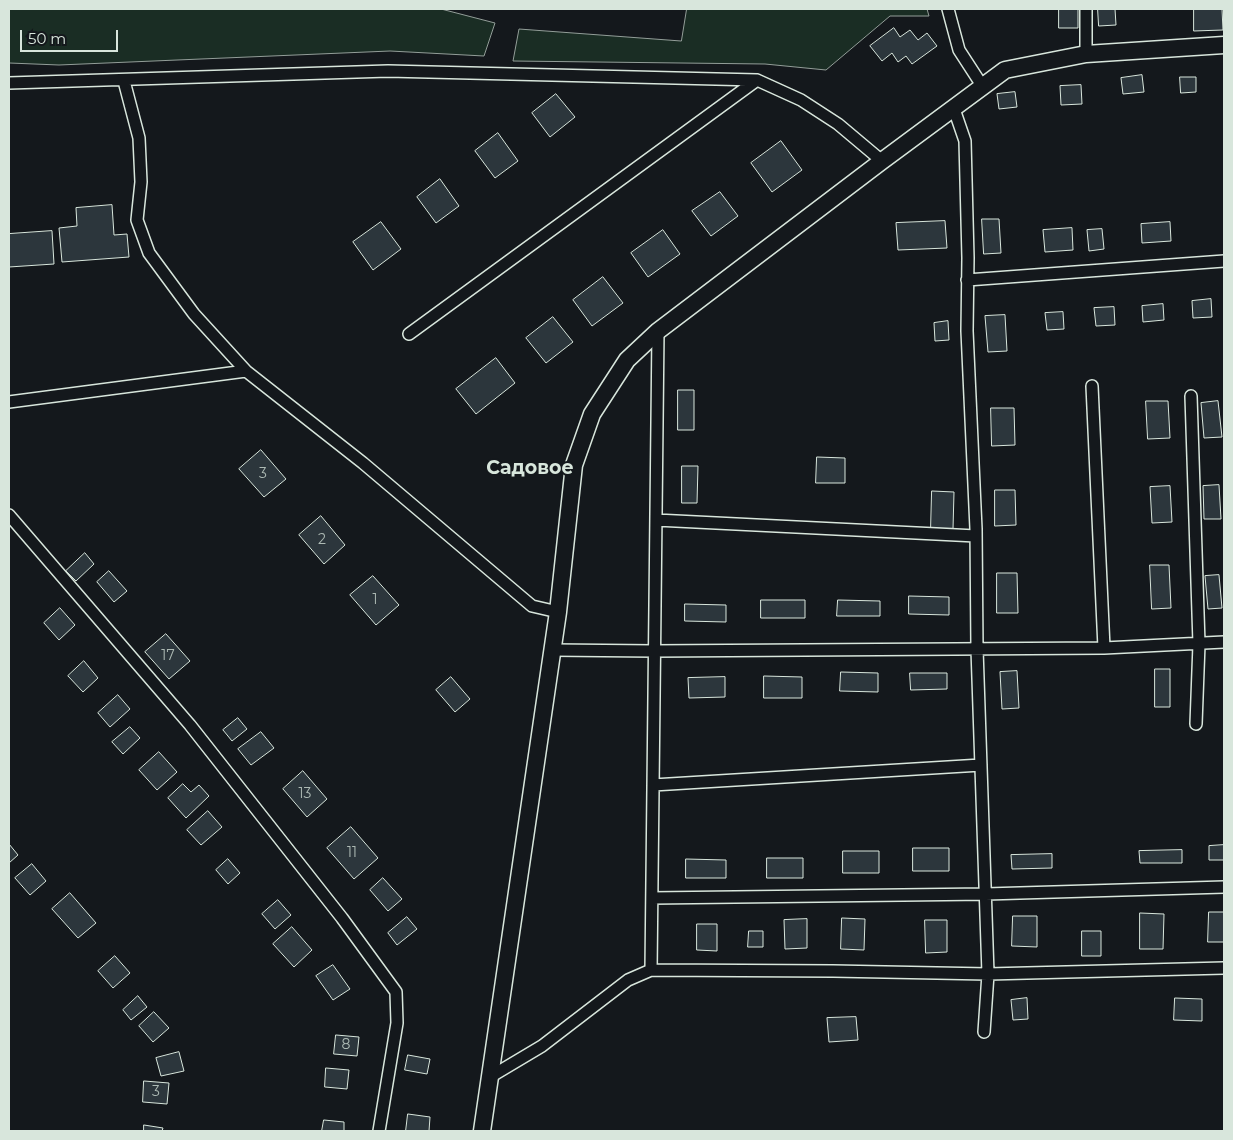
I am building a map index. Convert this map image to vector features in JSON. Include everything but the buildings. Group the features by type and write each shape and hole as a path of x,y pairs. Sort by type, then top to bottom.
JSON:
{"street":[{"path":"948,9 959,50 983,87"},
{"path":"1086,9 1086,54"},
{"path":"482,1131 553,650 574,465 592,414 627,360 658,331 1005,70 1086,54 1224,45"},
{"path":"9,83 388,71 757,80 801,100 838,124 882,161"},
{"path":"124,80 139,138 141,182 137,220 149,253 194,314 246,371 362,463 532,606 558,612"},
{"path":"409,334 757,80"},
{"path":"954,109 965,141 967,331 976,536 977,649 988,974 984,1032"},
{"path":"967,280 1224,261"},
{"path":"651,970 658,331"},
{"path":"9,402 246,371"},
{"path":"1092,386 1104,648"},
{"path":"1191,396 1199,644 1196,724"},
{"path":"9,515 190,724 342,918 396,992 397,1023 379,1131"},
{"path":"656,520 976,536"},
{"path":"553,650 1104,648 1224,642"},
{"path":"653,785 981,765"},
{"path":"652,898 986,894 1224,887"},
{"path":"490,1077 542,1046 628,980 651,970 823,970 988,974 1224,968"}],"green space":[{"path":"9,9 441,9 495,23 484,56 390,51 59,65 9,63"},
{"path":"687,9 927,9 929,16 890,16 826,70 765,64 513,61 519,29 681,41"}],"district":[{"name":"Садовое","path":"530,468"}]}
